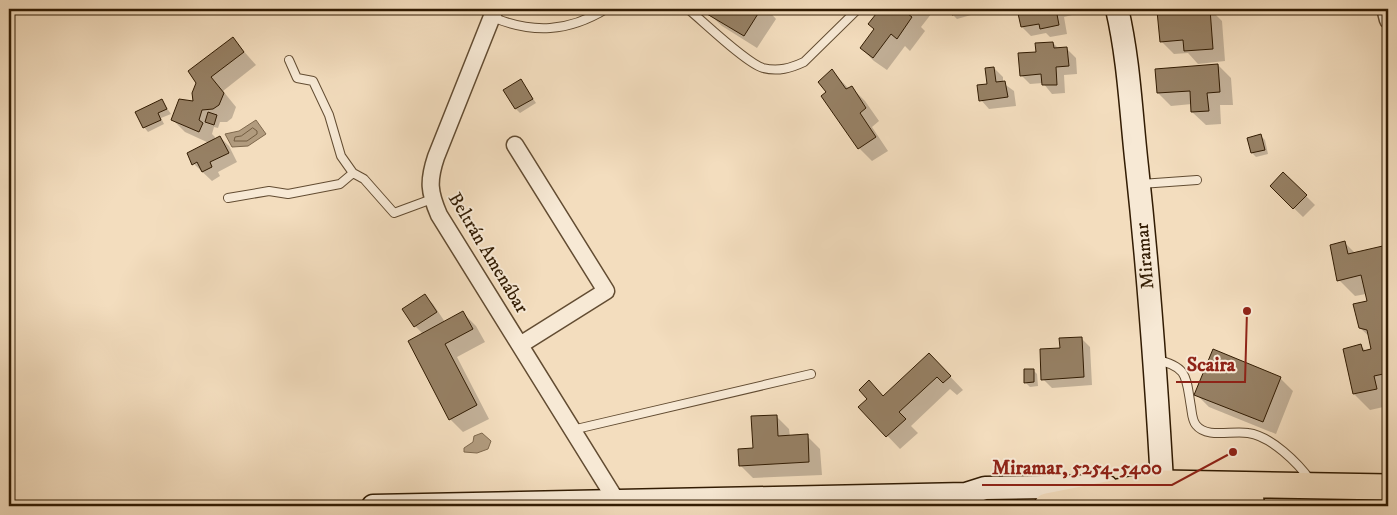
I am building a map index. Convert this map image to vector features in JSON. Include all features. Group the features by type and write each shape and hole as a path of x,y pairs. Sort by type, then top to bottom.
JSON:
{"main road":[{"name":"Miramar","path":"1117,9 1124,47 1139,184 1155,360 1155,494"},
{"path":"1047,506 1155,494 1314,485 1388,487"},
{"path":"966,494 985,488 1053,488 1268,500 1388,501"},
{"path":"373,506 616,500 794,502 966,494 980,497 995,506"}],"street":[{"path":"1386,9 1388,20"},
{"name":"Beltrán Amenábar","path":"494,13 431,173 430,189 432,199 439,215 616,500"},
{"path":"515,144 606,291 520,345"}],"lane":[{"path":"494,13 520,27 550,28 578,23 606,9"},
{"path":"688,9 754,64 773,70 794,67 804,62 858,9"},
{"path":"289,60 297,78 313,81 329,115 341,156 353,173 364,179 394,213 432,199"},
{"path":"228,198 269,191 288,194 340,184 353,173"},
{"path":"1139,184 1197,180"},
{"path":"1155,360 1174,366 1186,376 1192,414 1197,427 1208,432 1249,433 1262,438 1290,458 1314,485"},
{"path":"572,430 811,374"}],"water":[{"path":"256,120 266,134 248,146 232,147 225,134 239,131"},
{"path":"482,433 491,441 488,449 477,453 464,452 464,448 473,442 474,436"}],"building":[{"path":"710,9 761,9 744,36 707,14"},
{"path":"880,9 912,9 908,14 912,17 897,39 891,34 873,58 860,48 874,29 868,24"},
{"path":"950,9 966,9 967,11 952,15"},
{"path":"1017,9 1056,9 1059,25 1040,29 1039,24 1021,27"},
{"path":"1210,9 1213,49 1184,51 1183,40 1160,42 1157,11"},
{"path":"233,37 244,52 211,77 224,93 219,105 213,109 202,110 199,120 203,123 199,132 171,120 179,99 193,101 192,93 196,83 188,71"},
{"path":"1053,42 1054,48 1067,47 1069,66 1056,67 1057,85 1042,85 1041,74 1020,76 1018,53 1036,52 1035,43"},
{"path":"1218,64 1220,92 1207,93 1209,111 1191,112 1190,91 1157,93 1155,69"},
{"path":"994,67 996,82 1005,81 1008,97 979,101 977,85 987,84 985,68"},
{"path":"832,69 846,89 852,86 866,108 860,113 876,137 858,149 821,96 826,92 818,82"},
{"path":"521,79 533,99 515,109 503,90"},
{"path":"162,99 167,109 158,113 161,120 143,128 135,112"},
{"path":"208,112 217,115 214,125 205,122"},
{"path":"1261,134 1265,150 1251,153 1247,138"},
{"path":"220,136 229,153 210,162 212,167 202,172 197,162 192,165 187,153"},
{"path":"1283,172 1307,195 1293,209 1270,186"},
{"path":"1345,241 1348,254 1387,245 1388,251 1388,279 1386,280 1388,290 1388,373 1374,376 1377,389 1353,394 1343,349 1361,344 1363,351 1371,349 1367,330 1359,328 1353,304 1367,301 1361,275 1337,281 1330,245"},
{"path":"425,294 437,312 414,327 402,309"},
{"path":"463,311 473,329 445,344 477,405 449,420 408,341"},
{"path":"1082,337 1084,377 1041,380 1040,349 1060,348 1059,338"},
{"path":"1213,349 1281,377 1263,422 1194,395"},
{"path":"929,353 951,376 943,383 937,377 899,412 906,419 886,437 858,407 867,399 859,390 869,380 883,396"},
{"path":"1024,369 1034,369 1034,382 1024,383"},
{"path":"777,415 778,436 808,434 809,462 739,466 738,449 753,448 751,416"}],"place":[{"name":"Scaira","path":"1247,311"},
{"name":"Miramar, 5254-5400","path":"1233,452"}]}
